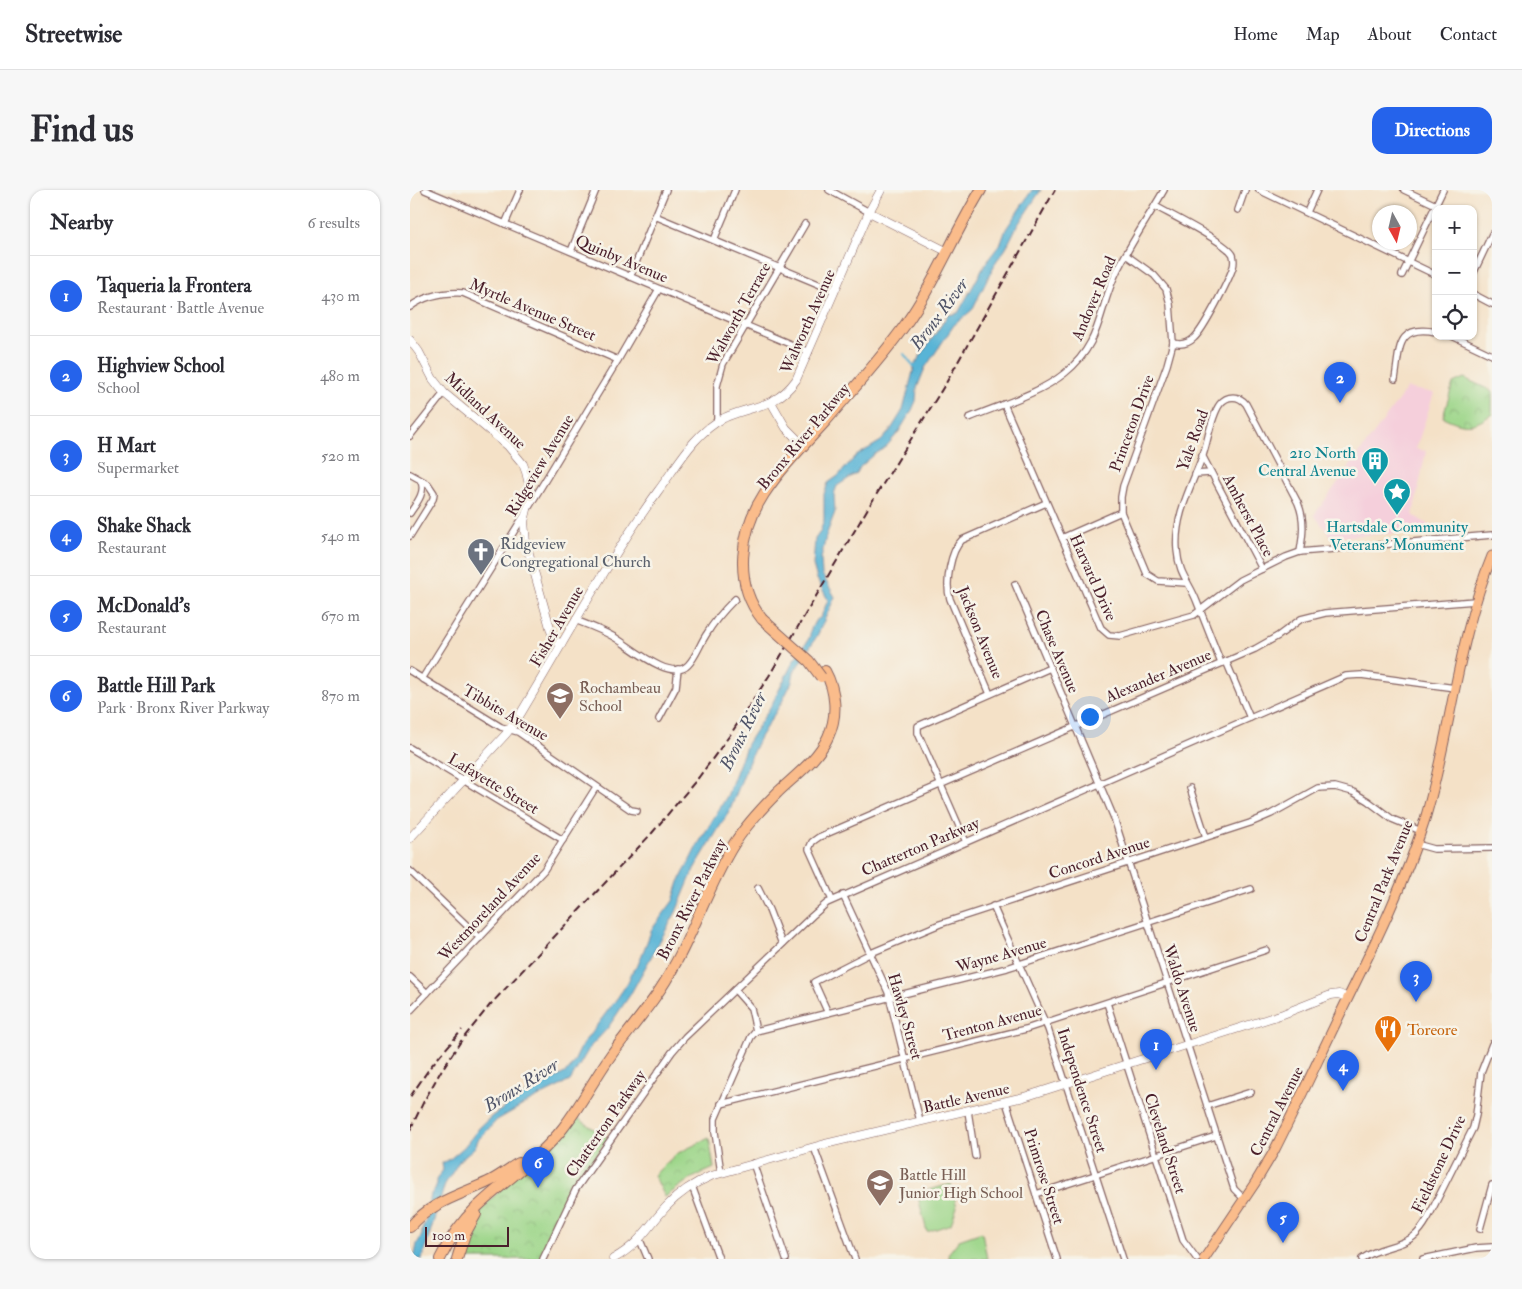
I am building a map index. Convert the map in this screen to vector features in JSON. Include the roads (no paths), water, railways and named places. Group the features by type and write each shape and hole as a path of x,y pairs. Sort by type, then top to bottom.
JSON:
{"highway":[{"name":"Bronx River Parkway","path":"764,617 754,593 750,569 753,536 763,509 776,488 897,346 925,306 982,190"},
{"name":"Bronx River Parkway","path":"440,1259 464,1220 542,1151 568,1122 610,1055 647,1008 668,976 724,861 739,837 764,807 823,747 832,729 835,709 832,689 823,674 751,602 744,583 743,558 747,533 753,514 765,493 894,340 922,299 989,190"},
{"name":"Bronx River Parkway","path":"434,1259 460,1217 547,1137 561,1121 602,1056 660,978 721,854 737,829 762,799 817,744 824,731 828,712 828,697 823,674"},
{"path":"410,1227 420,1217 447,1198 488,1182 518,1163"},
{"path":"457,1259 471,1222 496,1191"}],"main road":[{"path":"1475,601 1492,556"},
{"name":"Central Park Avenue","path":"1362,970 1395,900 1421,831 1429,804 1475,601"},
{"name":"Central Avenue","path":"1204,1259 1275,1148 1362,970"}],"street":[{"name":"Quinby Avenue","path":"425,190 441,193 505,224 809,352"},
{"path":"505,224 520,190"},
{"path":"571,251 596,190"},
{"path":"630,277 666,190"},
{"path":"714,240 734,190"},
{"path":"829,190 951,253"},
{"name":"Walworth Avenue","path":"718,422 771,402 793,384 799,376 869,212 881,190"},
{"name":"Andover Road","path":"969,418 1054,382 1082,356 1097,331 1112,284 1126,255 1164,190"},
{"path":"1238,210 1245,190"},
{"path":"1259,190 1432,274"},
{"path":"1307,212 1317,190"},
{"path":"1404,190 1436,205 1443,190"},
{"path":"1155,206 1210,237 1229,250 1233,256 1233,268 1203,327 1195,338 1180,344 1173,343"},
{"path":"1402,275 1432,213"},
{"path":"655,216 835,291"},
{"name":"Walworth Terrace","path":"718,422 717,391 720,374 726,359 804,224"},
{"path":"1477,266 1492,234"},
{"name":"Princeton Drive","path":"1126,255 1154,274 1166,289 1170,304 1173,343 1167,365 1123,486 1121,512 1147,574 1158,581 1186,583"},
{"name":"Ridgeview Avenue","path":"422,679 528,510 659,289"},
{"name":"Myrtle Avenue Street","path":"410,307 430,296 447,292 463,293 618,360"},
{"path":"1475,295 1492,304"},
{"path":"1395,379 1400,350 1406,336 1416,330 1432,332"},
{"name":"Midland Avenue","path":"410,340 433,379 444,393 508,446 516,454 526,472 530,486 530,499 524,522 527,550 553,638 561,645"},
{"path":"1460,340 1492,355"},
{"path":"410,436 444,393"},
{"name":"Yale Road","path":"1250,718 1200,611 1197,600 1186,583 1179,565 1176,540 1181,515 1216,412 1220,404 1232,398 1242,399 1248,408 1302,511 1304,524 1300,552"},
{"path":"771,402 786,428 804,446"},
{"name":"Harvard Drive","path":"1004,404 1105,634 1120,636 1186,618 1200,611 1234,584 1300,552 1492,535"},
{"name":"Fisher Avenue","path":"410,838 510,730 610,561 649,503 690,446 701,434 718,422"},
{"name":"Amherst Place","path":"1202,456 1262,569"},
{"name":"Amherst Place","path":"1195,474 1211,473"},
{"path":"410,474 432,488 434,496 410,536"},
{"path":"410,513 423,491 421,482"},
{"name":"Jackson Avenue","path":"990,694 948,595 947,580 955,551 960,542 965,539 1046,503"},
{"path":"1062,538 1121,512"},
{"name":"Chase Avenue","path":"1015,584 1099,784"},
{"path":"575,620 616,638 655,664 667,669 678,669 688,666 711,626 735,599"},
{"name":"Alexander Avenue","path":"832,900 811,855 809,846 819,837 1223,662 1271,640 1301,619 1314,614 1475,601"},
{"path":"966,842 917,727 922,722 1050,668"},
{"path":"659,719 676,687 678,669"},
{"name":"Tibbits Avenue","path":"410,671 501,727 518,732 596,787 631,810 636,811"},
{"name":"Chatterton Parkway","path":"543,1259 576,1189 672,1052 782,944 832,900 1350,675 1455,688"},
{"name":"Lafayette Street","path":"410,748 563,840"},
{"name":"Waldo Avenue","path":"1099,784 1114,818 1234,1189 1244,1199"},
{"name":"Concord Avenue","path":"828,1013 814,982 871,953 940,924 1263,818 1313,790 1329,786 1353,792 1392,819 1421,831"},
{"name":"Westmoreland Avenue","path":"410,1011 544,870 596,787"},
{"path":"1190,788 1206,837"},
{"path":"1416,844 1434,849 1492,848"},
{"path":"410,871 480,938"},
{"path":"758,888 782,944"},
{"name":"Wayne Avenue","path":"756,1031 1020,964 1251,889"},
{"name":"Hawley Street","path":"843,895 890,997 920,1121"},
{"name":"Independence Street","path":"993,906 1046,1022 1123,1259"},
{"name":"Trenton Avenue","path":"721,1104 905,1060 1046,1022 1266,950"},
{"path":"410,977 427,993"},
{"path":"721,1173 714,1128 717,1115 751,1037 756,1031 751,1008 735,990"},
{"name":"Battle Avenue","path":"613,1259 640,1240 667,1206 692,1186 721,1173 814,1147 1006,1102 1283,1014 1332,995 1339,994 1348,998"},
{"name":"Cleveland Street","path":"1108,1003 1183,1240 1197,1259"},
{"name":"Fieldstone Drive","path":"1362,1259 1371,1252 1414,1237 1428,1218 1473,1128 1481,1072 1492,1044"},
{"path":"1207,1106 1251,1092"},
{"name":"Primrose Street","path":"1006,1102 1057,1259"},
{"path":"968,1111 975,1156"},
{"path":"1036,1194 1216,1136"},
{"path":"814,1147 855,1259"},
{"path":"753,1164 786,1259"},
{"path":"1480,1229 1492,1185"},
{"path":"692,1186 719,1259"},
{"path":"640,1240 648,1259"},
{"path":"1423,1259 1452,1256 1476,1248 1492,1246"}],"water":[{"path":"1032,190 1041,190 997,260 972,310 954,325 925,368 917,388 916,401 898,433 884,449 860,467 857,473 837,486 834,494 835,512 826,536 821,559 822,574 835,597 817,636 794,672 792,682 782,702 760,737 730,810 694,869 676,912 630,995 607,1029 590,1047 570,1081 497,1120 478,1140 475,1147 460,1160 445,1184 422,1259 414,1259 427,1216 431,1194 436,1188 436,1180 443,1170 442,1163 464,1147 480,1127 492,1116 529,1091 569,1070 582,1045 618,997 633,970 638,965 652,929 673,901 679,882 697,846 727,796 747,744 772,704 794,660 807,642 815,621 821,617 828,600 817,579 813,565 815,539 820,532 824,520 824,494 828,483 838,476 856,456 881,441 890,431 903,410 915,364 948,315 958,313 987,261 1001,243 1006,229"}],"waterway":[{"path":"904,354 913,366 916,366"}],"railway":[{"path":"410,1130 441,1071 461,1041 490,1005 652,833 699,777 730,735 769,676 868,508 946,383 1055,190"},
{"path":"410,1097 431,1066 462,1030"}],"place":[{"name":"Highview School","path":"1340,403"},
{"name":"210 North Central Avenue","path":"1375,485"},
{"name":"Hartsdale Community Veterans' Monument","path":"1397,516"},
{"name":"Ridgeview Congregational Church","path":"481,576"},
{"name":"Rochambeau School","path":"560,720"},
{"name":"H Mart","path":"1416,1002"},
{"name":"Toreore","path":"1388,1053"},
{"name":"Taqueria la Frontera","path":"1156,1070"},
{"name":"Shake Shack","path":"1343,1091"},
{"name":"Battle Hill Park","path":"538,1188"},
{"name":"Battle Hill Junior High School","path":"880,1207"},
{"name":"McDonald's","path":"1283,1243"}],"water label":[{"name":"Bronx River","path":"939,314"},
{"name":"Bronx River","path":"743,731"},
{"name":"Bronx River","path":"521,1085"}]}
